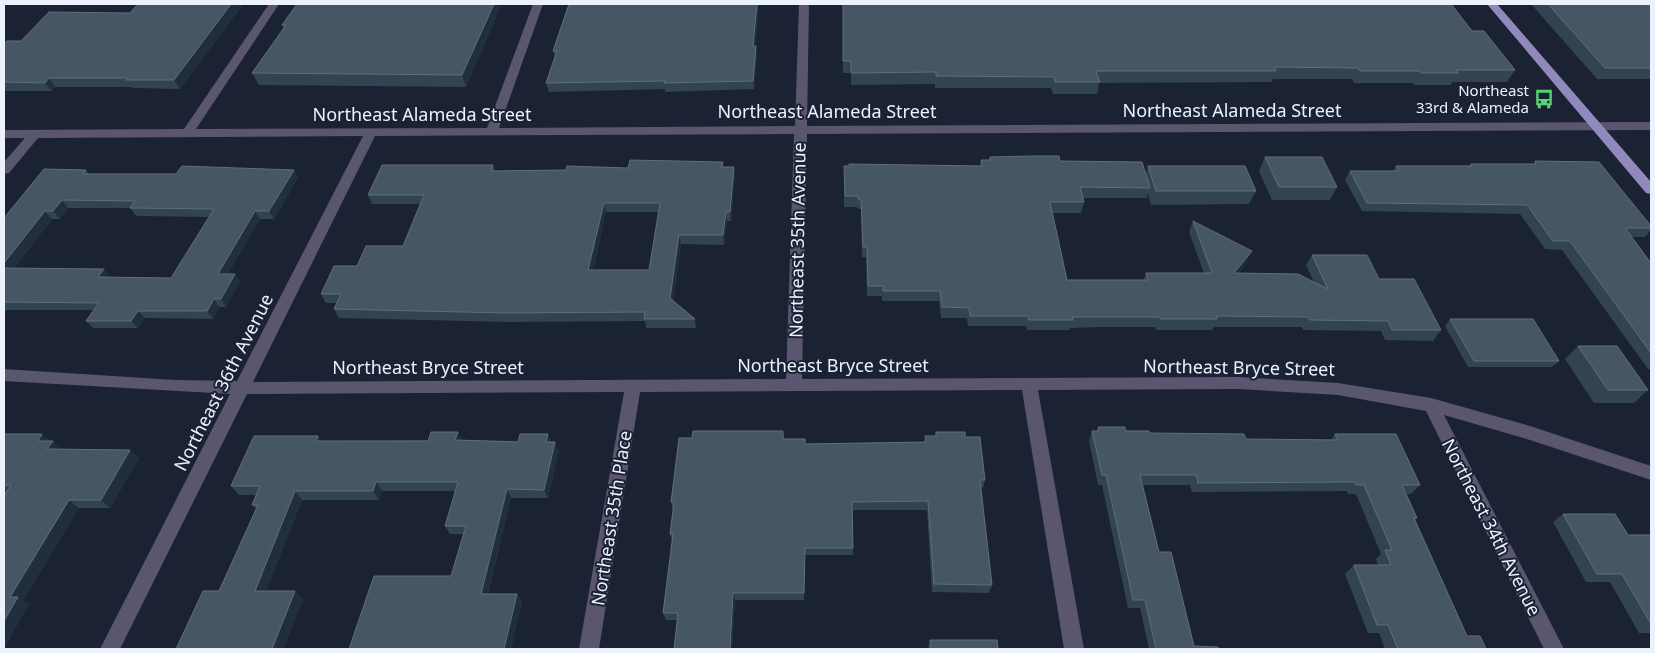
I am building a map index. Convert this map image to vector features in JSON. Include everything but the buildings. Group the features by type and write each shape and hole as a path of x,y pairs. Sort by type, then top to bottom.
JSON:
{"main road":[{"path":"1492,4 1651,190"}],"street":[{"path":"187,134 274,4"},
{"path":"492,131 538,4"},
{"name":"Northeast 35th Avenue","path":"794,385 804,4"},
{"name":"Northeast Alameda Street","path":"4,134 1651,126"},
{"name":"Northeast 36th Avenue","path":"110,649 371,132"},
{"path":"4,170 34,135"},
{"name":"Northeast Bryce Street","path":"4,375 175,386 242,388 1240,383 1295,385 1338,388 1431,405 1530,433 1651,473"},
{"path":"1029,384 1074,649"},
{"name":"Northeast 35th Place","path":"589,649 633,386"},
{"name":"Northeast 34th Avenue","path":"1431,405 1554,649"}],"place":[{"name":"Northeast 33rd & Alameda","path":"1544,99"}]}
